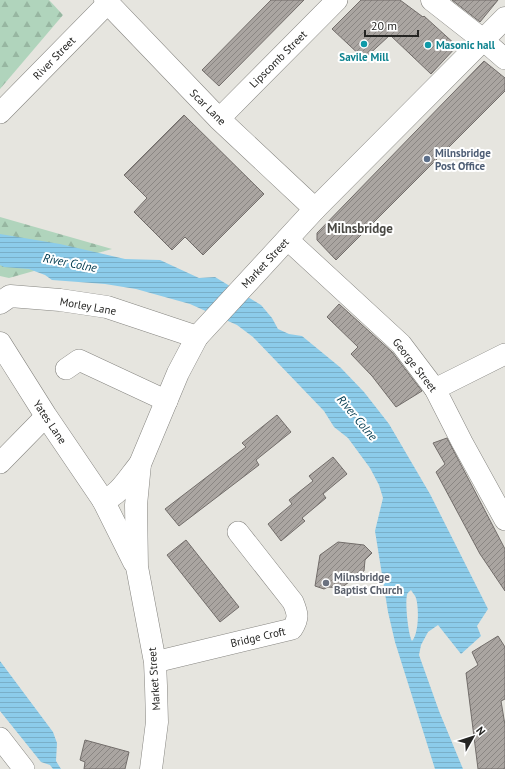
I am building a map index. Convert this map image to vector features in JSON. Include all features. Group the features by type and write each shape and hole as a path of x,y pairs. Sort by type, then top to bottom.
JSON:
{"main road":[{"path":"432,0 483,40"},
{"name":"Scar Lane","path":"107,1 219,119 315,209"},
{"name":"Market Street","path":"151,769 157,722 155,662 137,567 136,505 140,464 178,373 200,333 315,209 505,18"},
{"name":"Morley Lane","path":"3,298 60,300 107,307 200,333"},
{"name":"Yates Lane","path":"0,343 7,359 103,500"},
{"path":"103,500 110,498 117,492 140,464"},
{"name":"Market Street","path":"103,500 137,567"}],"street":[{"name":"Lipscomb Street","path":"219,119 337,0"},
{"name":"River Street","path":"0,113 107,1"},
{"path":"483,40 505,58"},
{"name":"George Street","path":"288,239 401,344 436,389 462,442 505,520"},
{"path":"436,389 505,354"},
{"path":"66,369 79,360 167,401"},
{"path":"0,463 46,416"},
{"name":"Bridge Croft","path":"155,662 292,629 296,622 298,612 293,602 238,532"},
{"path":"0,738 24,769"}],"green space":[{"path":"0,0 49,0 63,15 0,89"},
{"path":"0,217 112,249 9,278 0,276"}],"water":[{"name":"River Colne","path":"0,234 60,244 125,259 160,260 199,278 215,277 261,305 272,318 278,329 289,334 302,336 341,368 364,392 389,424 430,494 488,609 477,626 481,636 461,654 438,625 428,632 421,645 419,655 439,711 463,769 435,769 395,642 388,612 375,531 383,498 379,485 370,468 348,438 334,427 324,411 253,337 237,325 190,304 136,289 105,284 52,280 45,275 29,269 4,267 0,265","holes":["411,590 416,598 418,608 417,627 412,641 408,625 406,605 407,594"]},
{"path":"0,661 53,732 57,743 56,761 61,769 53,769 50,765 41,762 0,711"}],"building":[{"path":"271,0 304,0 219,86 202,70"},
{"path":"361,0 400,0 423,17 424,16 457,46 431,74 390,35 364,59 332,29"},
{"path":"452,0 498,0 480,22"},
{"path":"484,61 505,78 505,91 336,260 317,240 317,233"},
{"path":"184,115 264,194 203,255 185,237 172,250 134,212 147,198 124,175"},
{"path":"339,304 392,352 422,391 396,407 372,376 351,354 358,347 327,317"},
{"path":"277,415 291,432 256,460 259,465 179,526 165,509 246,447 242,443"},
{"path":"447,438 505,549 505,591 480,554 436,472 445,464 433,443"},
{"path":"333,457 347,474 323,494 326,498 302,518 305,521 281,541 268,524 292,504 289,500 313,481 309,476"},
{"path":"186,540 239,607 220,622 167,555"},
{"path":"338,542 364,545 372,553 365,560 364,571 341,588 328,587 324,589 315,586 320,555"},
{"path":"498,636 505,647 505,699 501,701 505,725 505,769 478,769 466,673 478,665 472,652"},
{"path":"85,740 129,752 125,769 84,769 85,762 80,760"}],"place":[{"name":"Savile Mill","path":"364,44"},
{"name":"Masonic hall","path":"428,45"},
{"name":"Milnsbridge Post Office","path":"427,159"},
{"name":"Milnsbridge Baptist Church","path":"326,583"}],"district":[{"name":"Milnsbridge","path":"360,228"}]}
